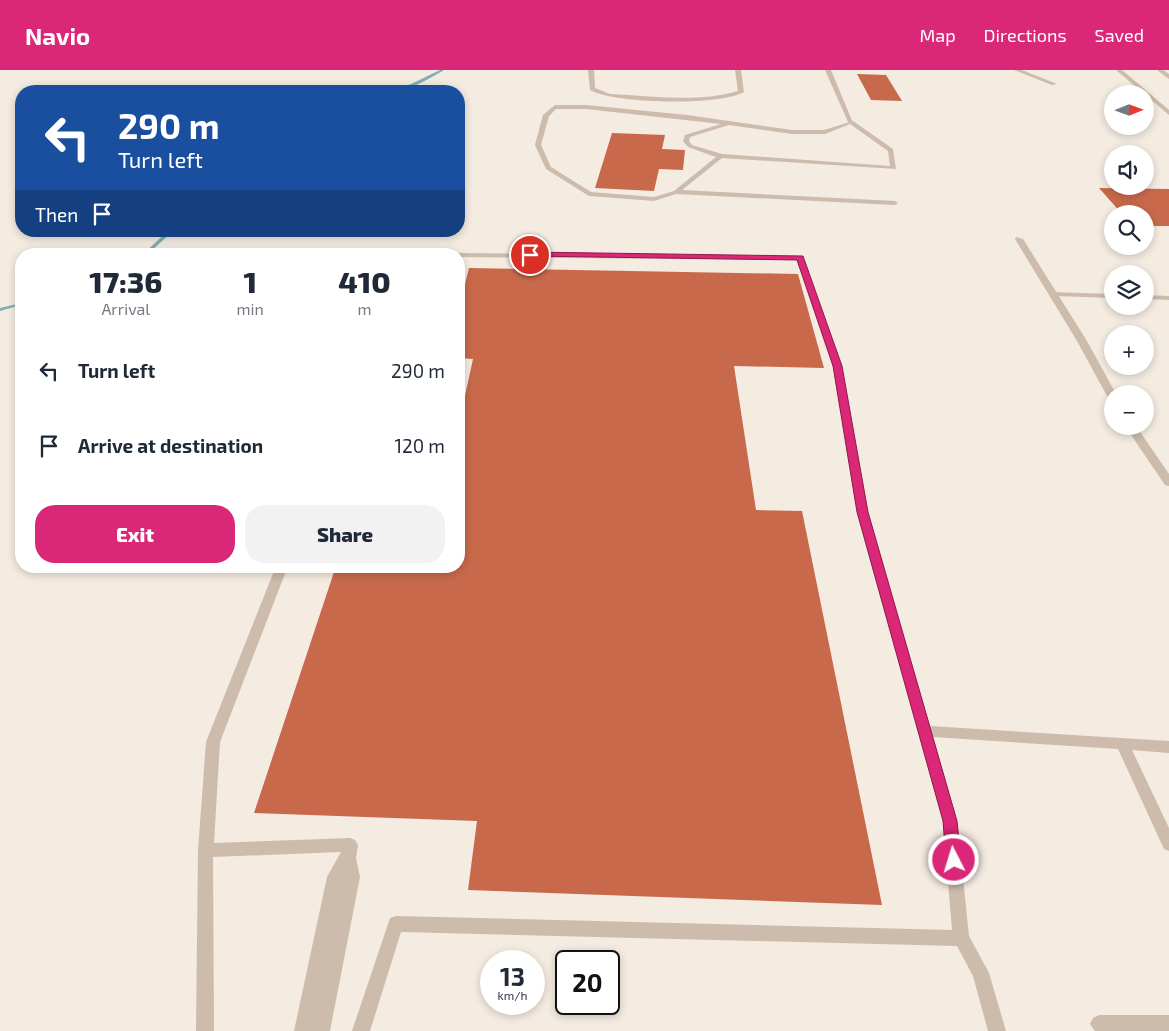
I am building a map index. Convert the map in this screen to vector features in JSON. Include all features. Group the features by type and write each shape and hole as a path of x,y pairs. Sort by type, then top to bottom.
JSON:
{"street":[{"path":"828,70 851,122"},
{"path":"1019,239 1054,294 1106,385"},
{"path":"1136,435 1169,482"}],"lane":[{"path":"591,70 592,88 599,93 610,96 708,99 728,97 741,92 738,70"},
{"path":"1017,70 1054,84"},
{"path":"1119,70 1169,113"},
{"path":"1160,70 1169,77"},
{"path":"729,123 687,136 686,141 690,146 721,156 894,168 891,150 851,122 825,132 792,132 729,123 568,106 555,107 546,115 538,145 548,168 590,194 654,199 676,192 896,204"},
{"path":"676,192 721,156"},
{"path":"465,255 800,258 837,366 862,512 950,821 961,938 981,973 997,1031"},
{"path":"1054,294 1104,296"},
{"path":"1154,297 1169,298"},
{"path":"205,1031 207,850 210,766 213,742 279,573"},
{"path":"924,731 1169,747"},
{"path":"1122,743 1169,844"},
{"path":"207,850 350,845 348,858 352,877 321,1031"},
{"path":"303,1031 335,877 348,858"},
{"path":"360,1031 396,924 961,938"},
{"path":"1099,1024 1169,1024"}],"building":[{"path":"857,74 886,75 902,101 871,100"},
{"path":"612,133 665,135 662,149 685,150 683,170 659,169 654,191 595,188"},
{"path":"1154,189 1169,189 1169,226 1154,226 1154,205 1114,205 1105,195 1154,195"},
{"path":"469,268 798,274 824,368 734,366 756,510 802,511 882,905 468,890 477,821 254,813 334,573 465,573 465,396 473,359 465,358 465,284"}],"waterway":[{"path":"412,85 442,70"},
{"path":"152,248 164,237"},
{"path":"0,310 15,306"}],"route":[{"path":"530,255 800,258 837,366 862,512 950,821 954,860"}]}
